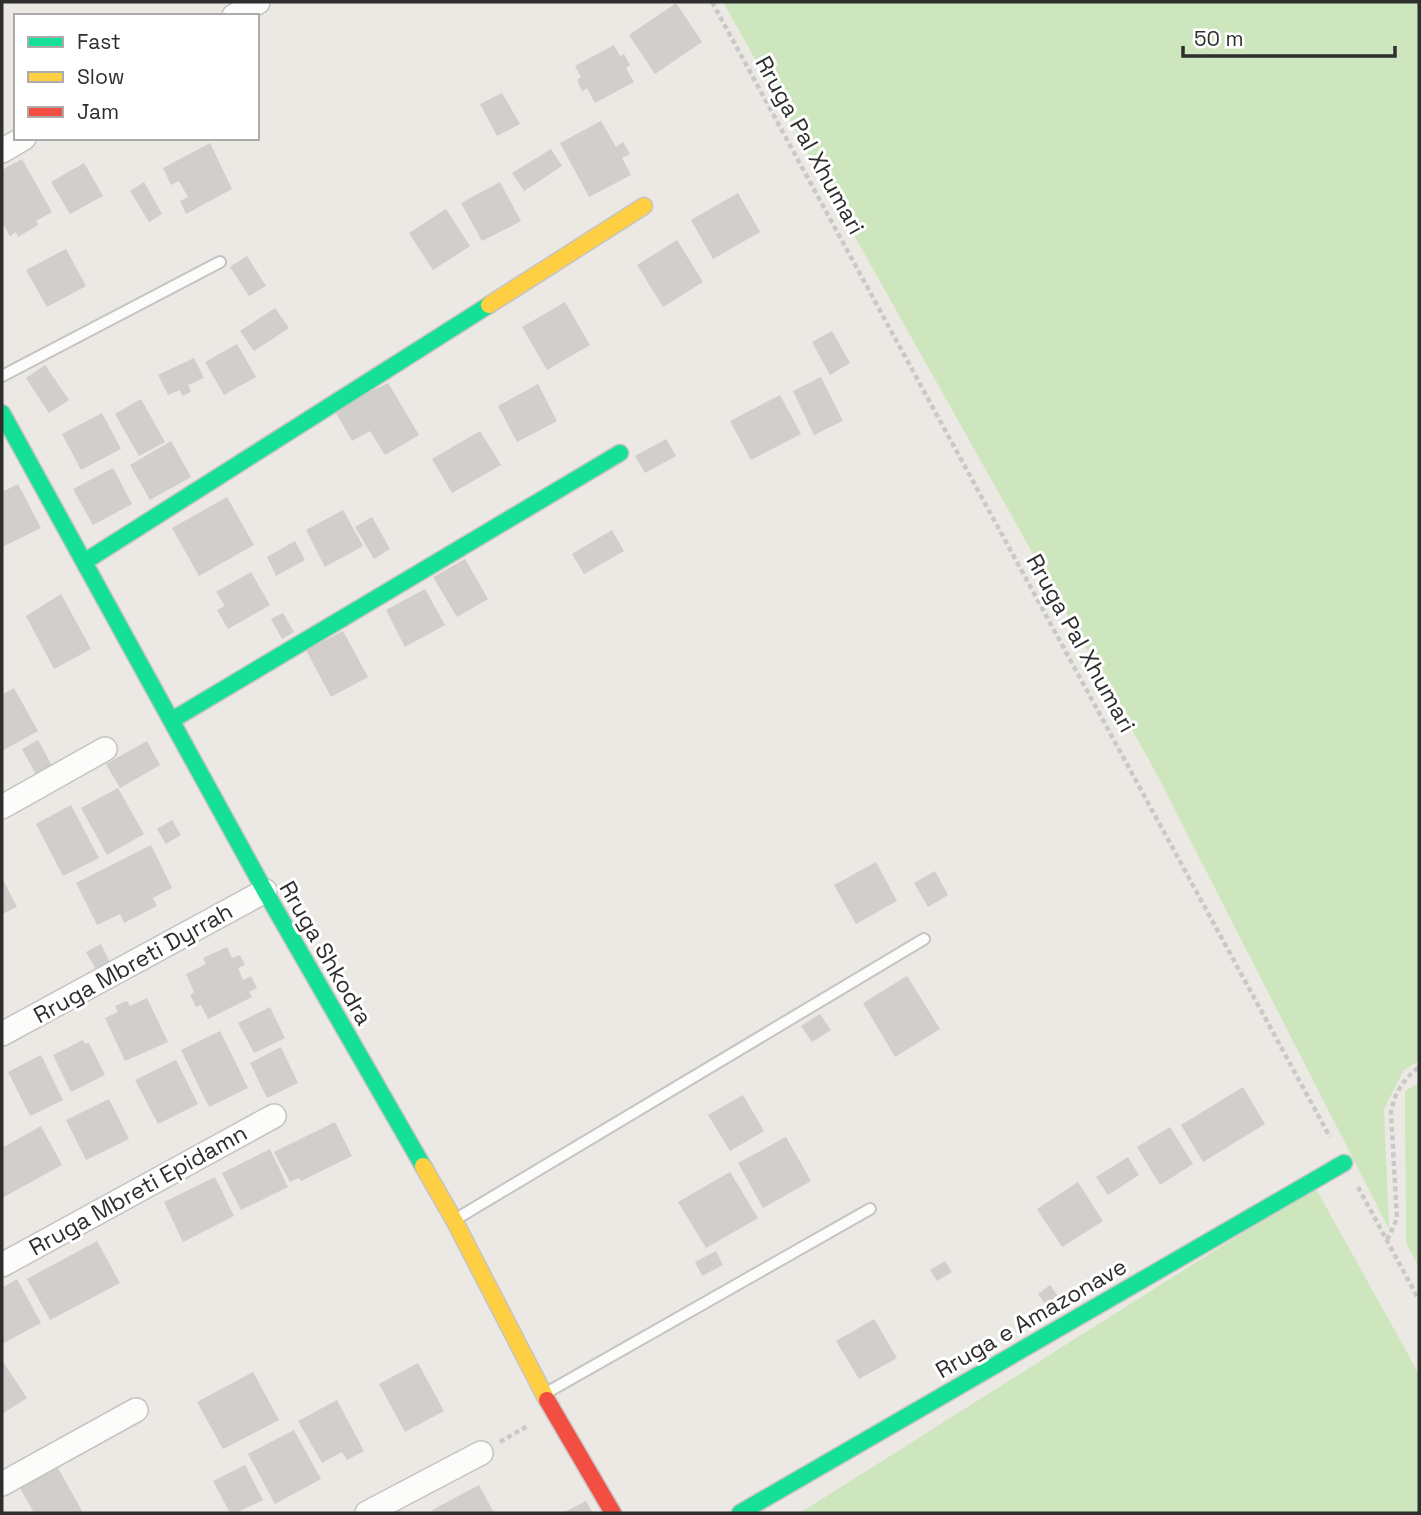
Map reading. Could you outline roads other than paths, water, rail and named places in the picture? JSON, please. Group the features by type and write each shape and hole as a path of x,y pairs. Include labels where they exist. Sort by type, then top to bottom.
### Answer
{"street":[{"path":"237,14 258,2"},
{"path":"2,151 21,140"},
{"path":"84,562 644,206"},
{"name":"Rruga Shkodra","path":"2,413 265,891 453,1220 544,1394 613,1513"},
{"path":"172,720 620,453"},
{"path":"2,807 105,749"},
{"name":"Rruga Mbreti Dyrrah","path":"2,1034 265,891"},
{"name":"Rruga Mbreti Epidamn","path":"2,1265 274,1115"},
{"name":"Rruga e Amazonave","path":"740,1513 1345,1163"},
{"path":"2,1484 136,1410"},
{"path":"367,1513 481,1453"}],"lane":[{"path":"2,376 220,261"},
{"path":"453,1220 924,939"},
{"path":"544,1394 870,1209"}]}
